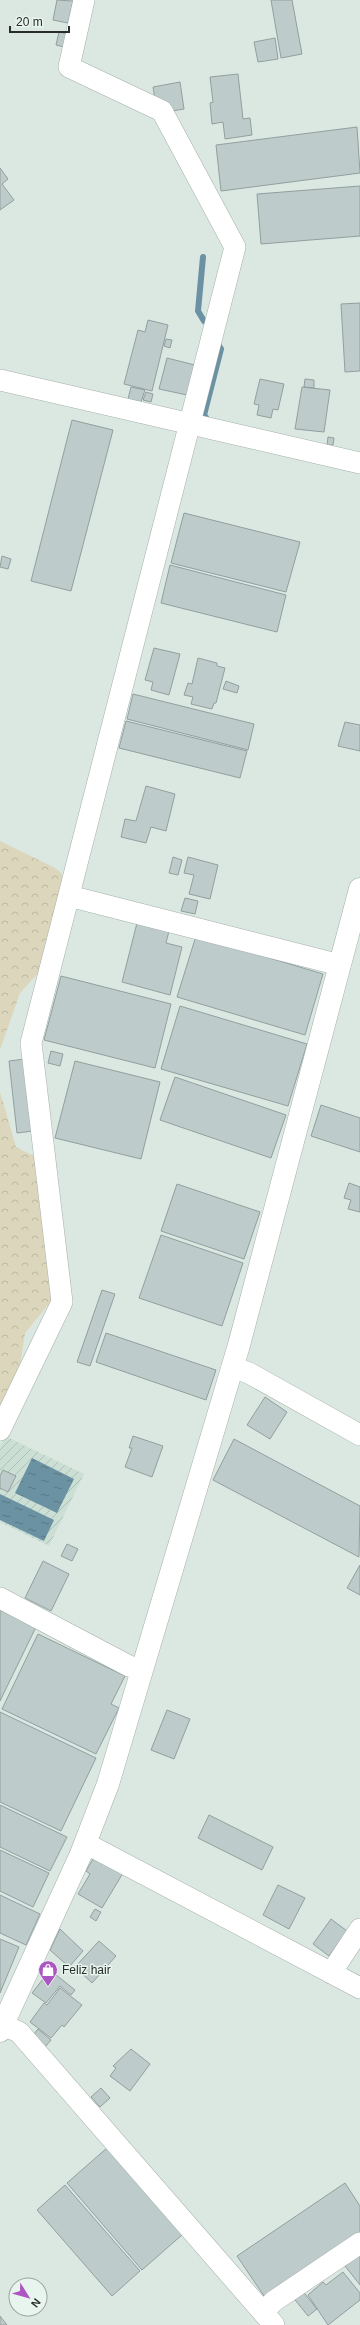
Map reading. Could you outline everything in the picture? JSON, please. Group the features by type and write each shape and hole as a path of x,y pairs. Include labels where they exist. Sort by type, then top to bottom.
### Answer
{"street":[{"path":"0,1430 62,1302 31,1043 235,247 162,111 69,67 84,0"},
{"path":"0,380 360,463"},
{"path":"360,889 232,1368 108,1784 85,1843 2,2028 19,2032 268,2318 274,2301 360,2243"},
{"path":"69,896 340,965"},
{"path":"232,1368 249,1372 360,1435"},
{"path":"0,1598 129,1666 142,1670"},
{"path":"85,1843 360,1988"},
{"path":"331,1973 360,1930"}],"shaded area":[{"path":"5,1436 84,1474 49,1546 0,1522 0,1446"}],"green space":[{"path":"0,841 55,868 61,873 64,880 40,971 20,993 0,1050"},
{"path":"0,1092 16,1147 36,1157 52,1300 25,1333 19,1372 0,1413"}],"water":[{"path":"32,1458 74,1479 57,1513 15,1493"},
{"path":"0,1494 54,1520 44,1541 0,1520"}],"building":[{"path":"57,0 73,1 68,23 53,20"},
{"path":"271,0 292,0 302,54 281,58"},
{"path":"59,32 67,34 64,47 56,45"},
{"path":"275,38 278,59 258,62 254,42"},
{"path":"238,74 243,119 250,118 252,135 225,139 223,122 212,124 210,103 213,102 210,77"},
{"path":"180,82 184,109 172,111 155,99 153,87"},
{"path":"357,127 360,173 221,191 216,145"},
{"path":"0,168 8,179 2,184 14,200 0,210"},
{"path":"360,186 360,236 261,244 257,194"},
{"path":"360,303 360,371 345,372 341,304"},
{"path":"148,320 168,325 152,391 124,384 138,330 145,332"},
{"path":"166,339 172,340 170,348 164,346"},
{"path":"167,358 195,365 187,395 159,389"},
{"path":"260,379 284,384 278,410 273,409 271,418 257,415 259,405 254,404"},
{"path":"305,379 314,380 314,388 304,387"},
{"path":"131,387 145,390 141,402 128,399"},
{"path":"302,387 330,390 324,432 295,429"},
{"path":"146,392 153,394 151,402 143,400"},
{"path":"72,420 113,430 71,591 31,581"},
{"path":"328,437 334,438 333,445 327,445"},
{"path":"184,513 300,542 286,592 171,563"},
{"path":"2,556 11,559 8,569 0,567"},
{"path":"170,565 286,595 277,632 161,603"},
{"path":"154,648 180,654 169,695 151,690 153,682 145,680"},
{"path":"198,658 217,663 217,666 225,668 216,703 214,703 212,709 191,704 193,697 184,695 188,683 192,684"},
{"path":"226,681 239,686 237,693 223,689"},
{"path":"133,694 254,724 248,750 127,719"},
{"path":"126,721 247,751 240,778 119,748"},
{"path":"345,722 360,725 360,751 338,746"},
{"path":"146,786 175,794 166,831 151,827 146,843 121,837 125,819 136,821"},
{"path":"173,857 182,860 178,875 169,873"},
{"path":"188,857 218,865 210,899 189,894 194,875 184,873"},
{"path":"185,898 198,901 195,914 181,911"},
{"path":"137,923 169,931 166,943 182,947 170,995 122,982"},
{"path":"196,936 323,974 305,1035 177,997"},
{"path":"61,976 171,1004 155,1068 44,1040"},
{"path":"180,1006 307,1044 288,1106 161,1069"},
{"path":"51,1051 63,1054 60,1066 48,1063"},
{"path":"25,1059 33,1131 17,1133 9,1061"},
{"path":"75,1061 160,1082 141,1159 55,1138"},
{"path":"175,1077 286,1115 271,1158 160,1120"},
{"path":"321,1105 360,1118 360,1152 311,1136"},
{"path":"349,1183 360,1187 360,1212 348,1209 351,1200 344,1198"},
{"path":"177,1184 260,1212 244,1259 161,1231"},
{"path":"161,1235 243,1263 222,1326 139,1298"},
{"path":"102,1290 115,1294 90,1366 77,1362"},
{"path":"106,1333 216,1370 206,1400 96,1362"},
{"path":"265,1397 287,1412 270,1439 247,1425"},
{"path":"133,1436 163,1446 152,1477 125,1467 132,1448 129,1448"},
{"path":"234,1439 360,1506 359,1557 213,1480"},
{"path":"3,1470 16,1476 8,1492 0,1488 0,1476"},
{"path":"67,1544 78,1549 72,1561 61,1556"},
{"path":"43,1561 69,1574 51,1611 25,1598"},
{"path":"360,1565 360,1595 347,1588"},
{"path":"0,1610 36,1627 0,1701"},
{"path":"38,1634 125,1676 111,1704 119,1708 96,1754 2,1709"},
{"path":"167,1710 190,1719 174,1759 151,1750"},
{"path":"0,1712 96,1758 61,1831 0,1802"},
{"path":"0,1805 67,1837 50,1871 0,1847"},
{"path":"209,1815 273,1847 262,1870 198,1838"},
{"path":"0,1850 49,1873 33,1907 0,1891"},
{"path":"93,1859 123,1873 102,1908 78,1894 90,1874 86,1871"},
{"path":"278,1885 305,1898 289,1929 263,1915"},
{"path":"0,1895 40,1914 26,1945 0,1933"},
{"path":"95,1909 101,1912 96,1921 90,1917"},
{"path":"331,1919 347,1931 329,1956 313,1944"},
{"path":"60,1929 83,1951 69,1967 50,1950"},
{"path":"0,1939 19,1947 0,1993"},
{"path":"99,1941 116,1956 92,1983 75,1967"},
{"path":"50,1970 75,1990 71,1995 60,1986 46,2003 32,1993"},
{"path":"60,1988 82,2005 64,2027 62,2025 51,2038 30,2022 44,2003 47,2005"},
{"path":"38,2029 51,2040 45,2047 34,2034"},
{"path":"131,2049 150,2064 130,2091 110,2076 116,2068 113,2066"},
{"path":"101,2088 110,2098 100,2107 91,2097"},
{"path":"108,2147 183,2234 142,2270 67,2183"},
{"path":"345,2183 360,2206 360,2236 274,2295 264,2296 237,2256"},
{"path":"65,2185 140,2271 112,2296 37,2210"},
{"path":"360,2254 360,2285 345,2266"},
{"path":"343,2272 360,2293 360,2300 328,2325 308,2295 323,2282 326,2285"},
{"path":"301,2289 317,2309 308,2316 292,2296"},
{"path":"0,2316 7,2325 0,2325"}],"waterway":[{"path":"203,257 198,311 204,321"},
{"path":"208,420 204,415 221,349 219,346"}],"place":[{"name":"Feliz hair","path":"48,1987"}]}
